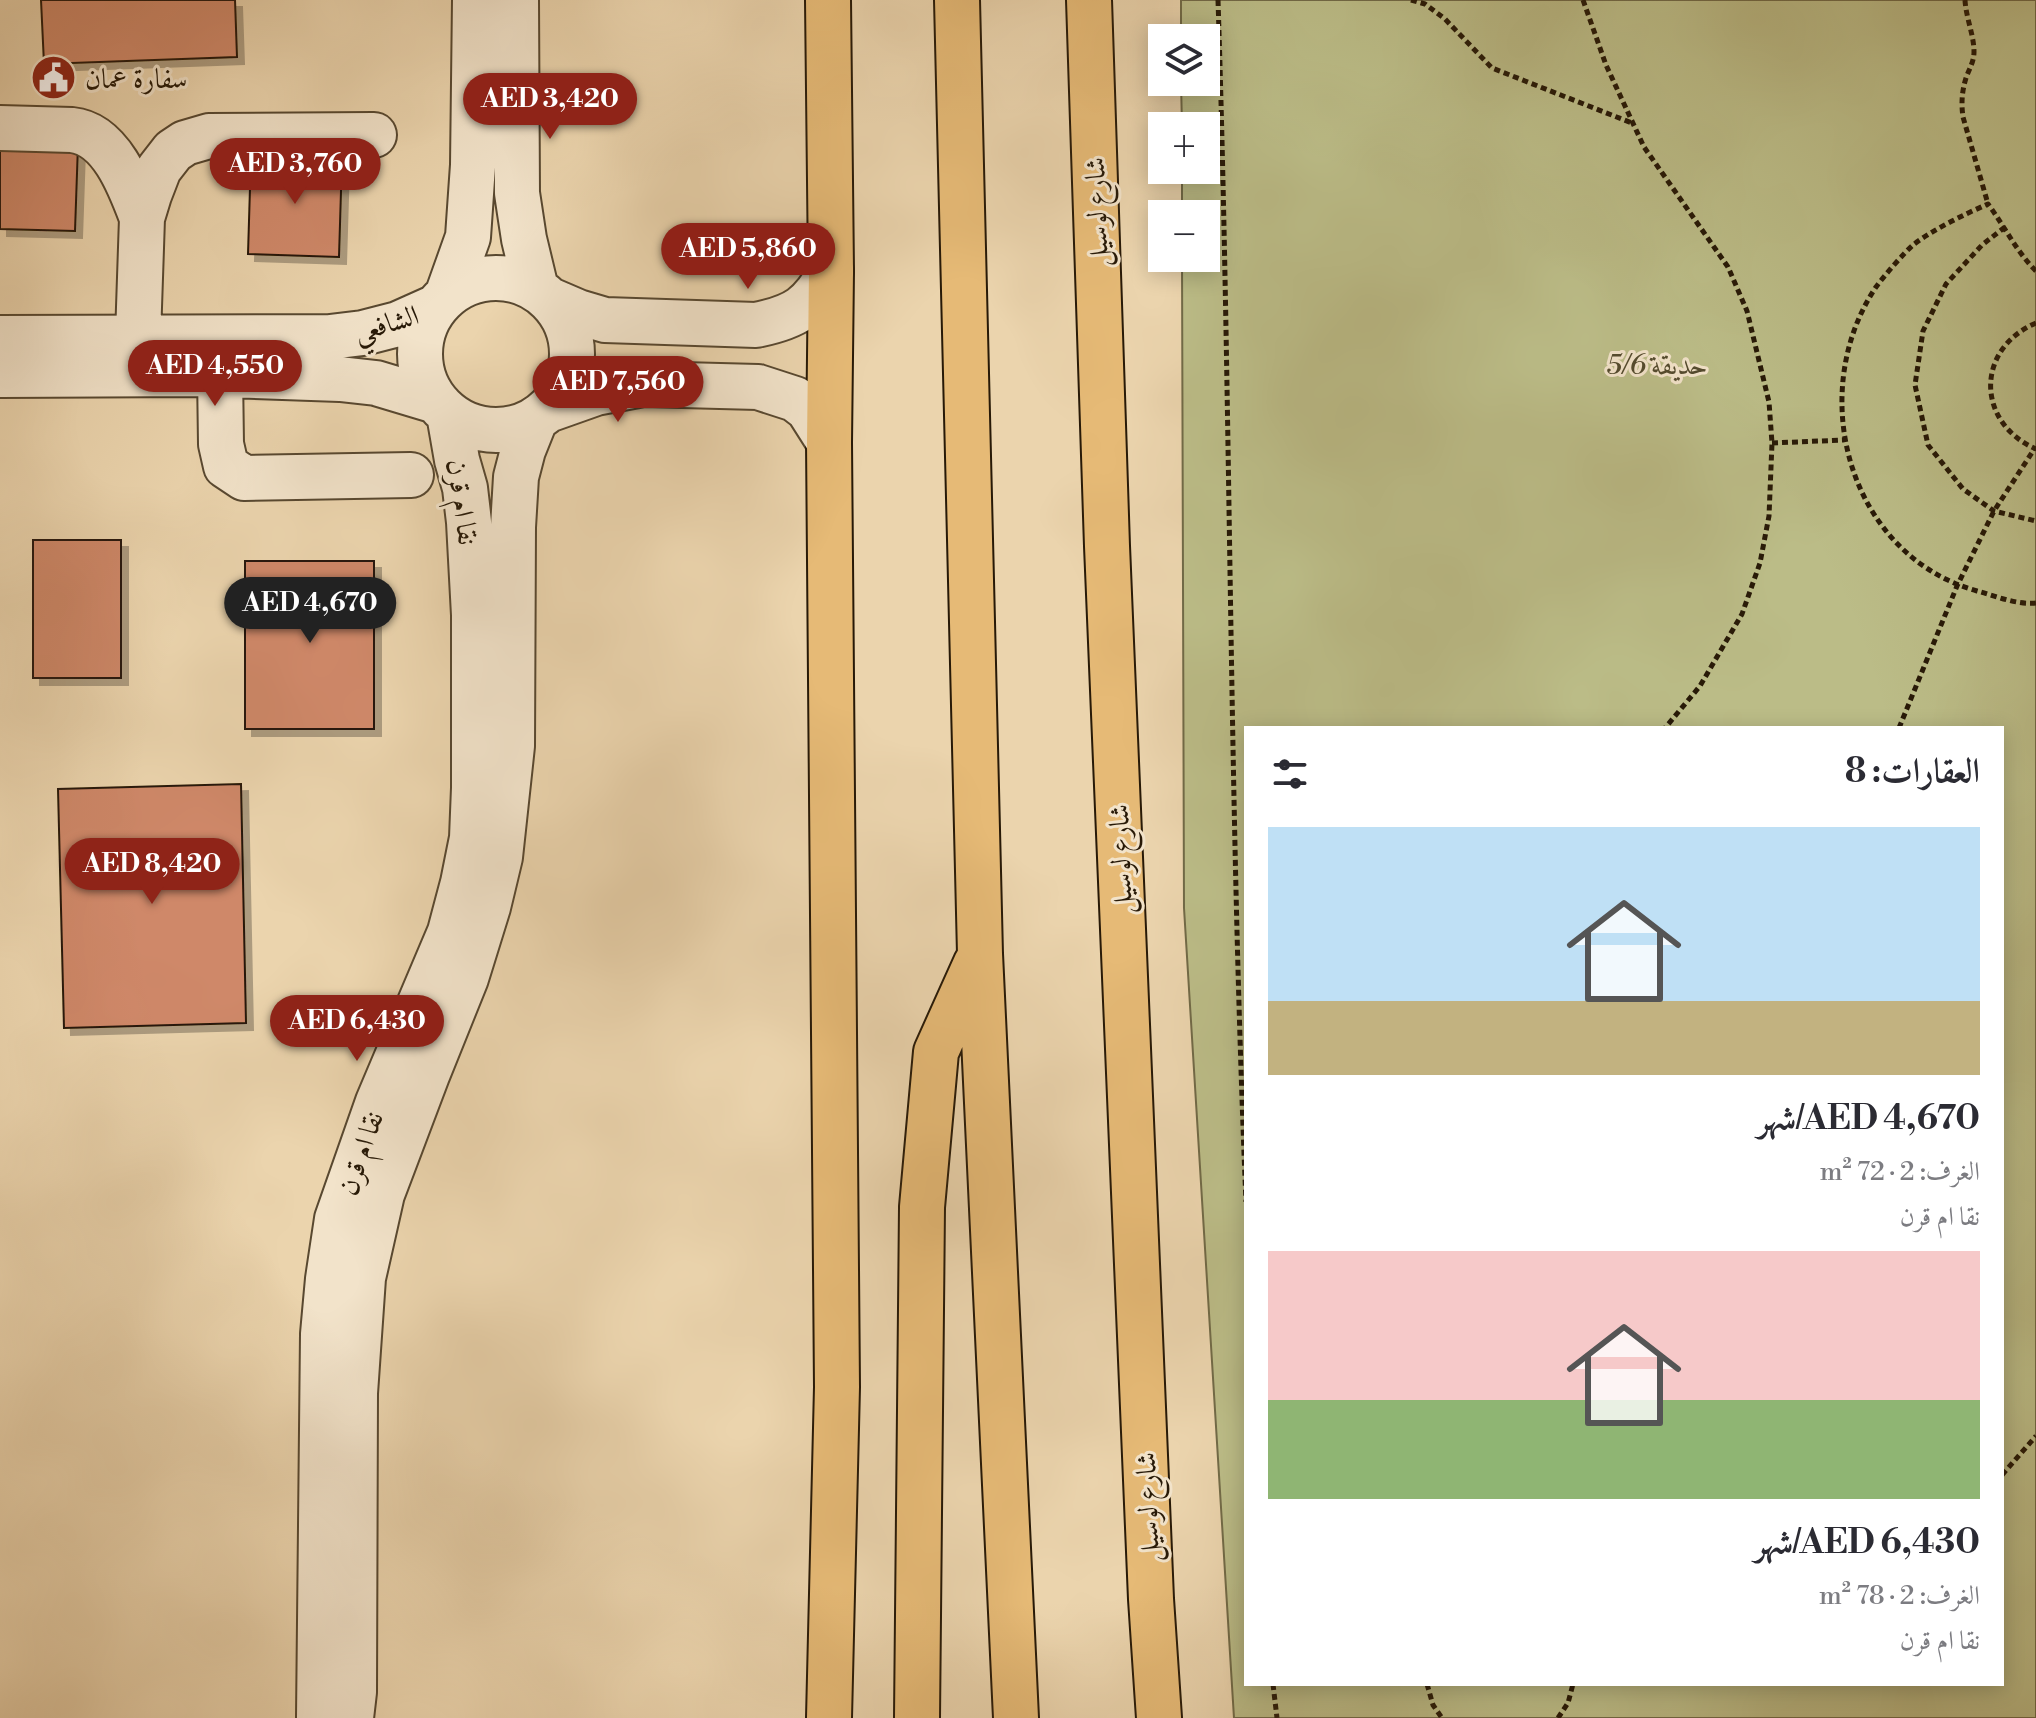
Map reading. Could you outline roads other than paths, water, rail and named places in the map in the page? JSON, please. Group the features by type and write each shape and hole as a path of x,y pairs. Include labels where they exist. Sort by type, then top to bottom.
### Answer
{"highway":[{"path":"828,0 837,1387 829,1718"},
{"path":"957,0 980,954 1016,1718"},
{"name":"شارع لوسيل","path":"1089,0 1108,577 1151,1599 1159,1718"},
{"path":"917,1718 922,1207 936,1052 980,954"}],"street":[{"path":"475,0 473,165 468,237 441,301 426,324 420,344 420,365 426,384 443,408 469,425 491,430 514,428 596,393 644,384 758,387 795,399 808,409 829,442"},
{"path":"516,0 517,193 524,239 543,294 563,316 571,335 573,356 570,376 561,395 542,415"},
{"path":"0,128 72,130 94,136 126,178 142,218"},
{"path":"138,337 142,218 159,169 173,151 185,143 209,136 374,135"},
{"path":"441,301 467,284 490,278 514,280 578,312 605,320 756,325 778,321 798,312 823,286 831,271"},
{"name":"الشافعي","path":"0,338 330,337 398,324 441,301"},
{"path":"220,374 221,444 226,466 244,478 411,475"},
{"name":"الشافعي","path":"0,375 220,374 340,379 376,383 443,408"},
{"name":"نقا ام قرن","path":"319,1718 323,1334 337,1219 378,1102 450,932 472,838 474,600 469,522 465,488 443,408"},
{"name":"نقا ام قرن","path":"351,1718 354,1692 355,1393 363,1278 382,1194 466,978 500,857 512,746 516,477 523,450 542,415"}],"place":[{"name":"سفارة عمان","path":"54,78"}],"park label":[{"name":"حديقة 5/6","path":"1657,364"}]}
